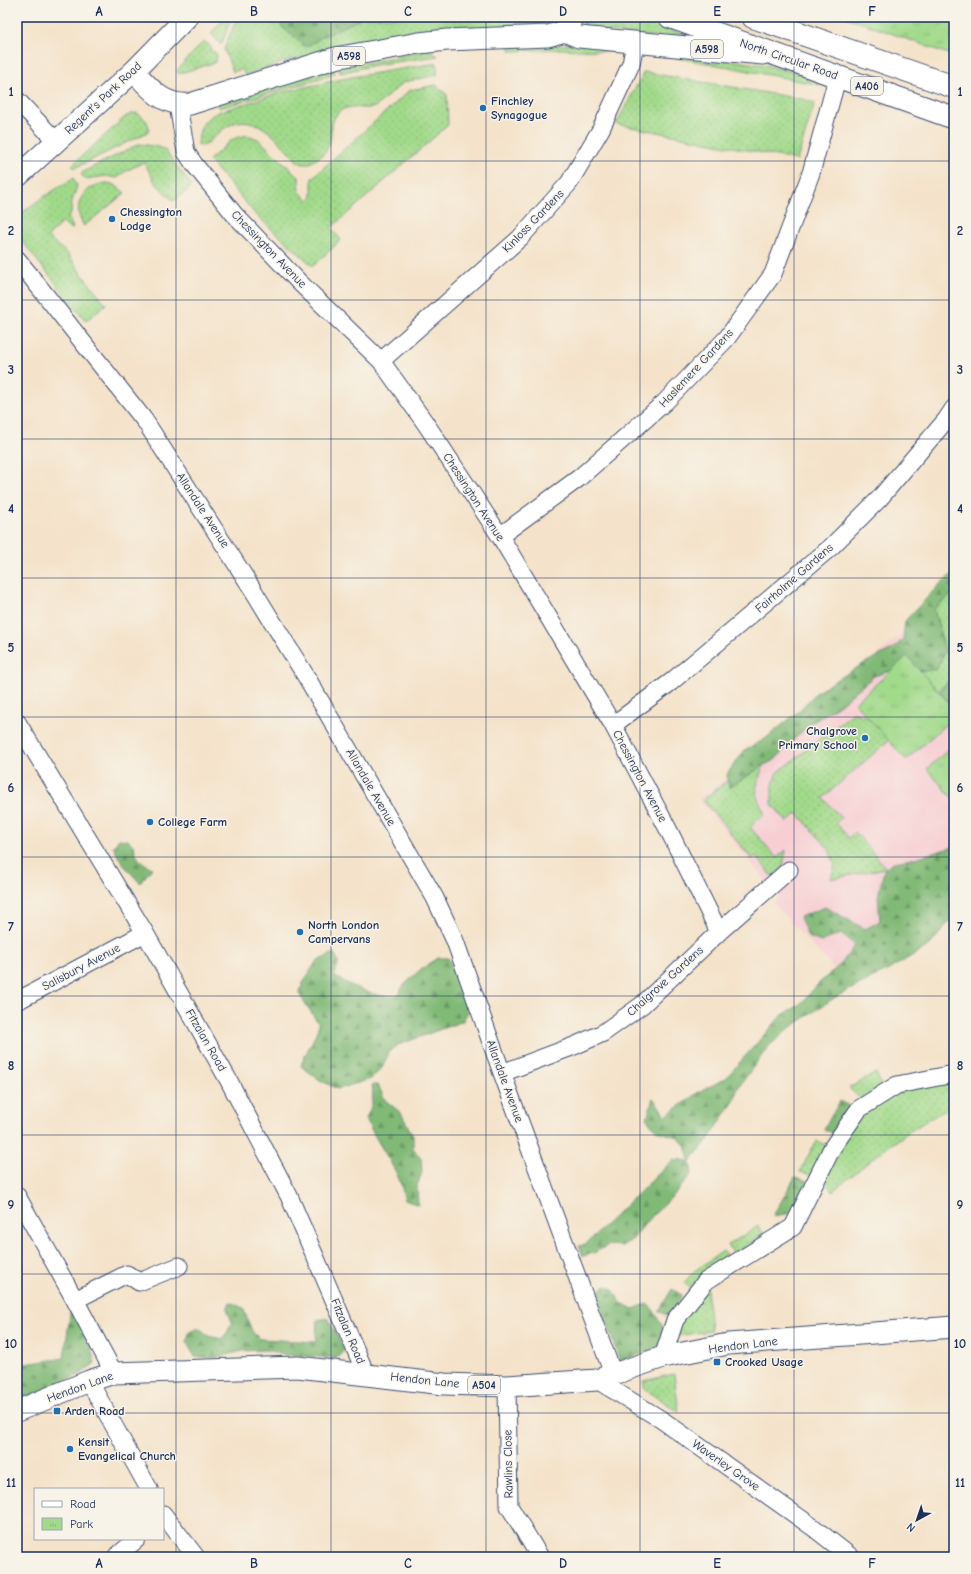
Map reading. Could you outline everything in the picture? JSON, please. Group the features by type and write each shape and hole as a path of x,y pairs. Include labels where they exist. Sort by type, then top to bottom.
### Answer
{"highway":[{"name":"North Circular Road","path":"670,17 954,118"},
{"name":"A406","path":"753,17 954,87"}],"main road":[{"name":"Regent's Park Road","path":"17,177 134,71 188,17"},
{"name":"A598","path":"178,105 190,104 335,58 419,43 447,40 548,36 568,24 579,37 780,56"},
{"path":"134,71 152,92 169,102 178,105"},
{"name":"Hendon Lane","path":"17,1411 89,1381 114,1373 298,1367 444,1384 507,1386 605,1377 663,1357 728,1344 954,1327"}],"street":[{"name":"Kinloss Gardens","path":"381,361 520,238 569,183 601,128 631,64 635,43"},
{"name":"Haslemere Gardens","path":"500,536 579,478 665,402 727,338 773,274 811,173 838,76"},
{"path":"17,100 56,141"},
{"name":"Chessington Avenue","path":"178,105 186,152 208,183 234,214 381,361 426,424 500,536 613,725 669,831 719,932"},
{"name":"Allandale Avenue","path":"17,259 145,421 253,590 307,678 434,898 455,941 502,1073 605,1377"},
{"name":"Fairholme Gardens","path":"613,725 672,682 831,547 879,499 946,420 954,408"},
{"name":"Fitzalan Road","path":"17,722 145,933 229,1081 289,1196 366,1374"},
{"name":"Chalgrove Gardens","path":"502,1073 574,1046 603,1033 642,1005 719,932 789,870"},
{"name":"Salisbury Avenue","path":"17,1000 145,933"},
{"path":"663,1357 675,1320 706,1281 793,1226 832,1148 859,1109 897,1085 954,1074"},
{"path":"17,1196 114,1373"},
{"path":"75,1300 127,1274 139,1282 178,1266"},
{"name":"Waverley Grove","path":"605,1377 662,1420 814,1528 851,1557"},
{"path":"89,1381 148,1488"},
{"name":"Rawlins Close","path":"507,1386 509,1506 540,1557"},
{"path":"164,1516 196,1557"},
{"path":"116,1557 136,1540"}],"shaded area":[{"name":"Chalgrove Primary School","path":"954,587 954,904 850,986 773,903 779,897 699,799 853,677"}],"green space":[{"path":"226,17 232,17 221,45 211,33"},
{"path":"237,17 557,17 544,25 515,25 440,32 355,46 283,62 245,76 242,69 233,72 224,49"},
{"path":"277,17 360,17 358,20 324,36 306,47 283,28"},
{"path":"585,17 634,17 714,45 590,29 583,25"},
{"path":"846,17 954,17 954,56"},
{"path":"203,42 208,44 212,48 210,50 211,52 214,51 217,55 216,62 178,74 177,70"},
{"path":"583,44 612,46 621,52 563,49 511,51 509,46"},
{"path":"430,50 438,56 374,65 340,73 338,68"},
{"path":"653,50 765,65 809,76 820,85 648,53"},
{"path":"437,63 437,75 404,82 375,107 345,108 341,110 333,120 331,138 327,150 309,163 303,164 297,161 267,130 249,122 239,122 228,126 204,146 198,145 202,125 208,118 218,112 282,92 352,77"},
{"path":"334,69 335,74 219,108 217,104"},
{"path":"644,72 802,99 815,103 797,160 616,124"},
{"path":"436,85 447,95 448,125 331,228 341,240 313,266 257,216 209,160 233,139 247,135 258,139 299,177 299,191 308,200 312,197 312,178 410,90"},
{"path":"137,113 144,118 148,124 149,130 146,133 75,168 72,165 125,117"},
{"path":"139,144 159,147 165,150 192,186 174,201 156,184 144,162 126,171 117,178 106,176 85,179 83,177 81,173"},
{"path":"73,178 77,186 72,201 71,214 68,216 73,228 72,229 62,222 48,237 68,254 106,304 86,321 17,235 17,217 39,200"},
{"path":"108,183 115,185 125,193 84,226 78,211 79,203 82,197 92,187"},
{"path":"954,573 954,592 934,609 945,651 937,669 924,671 905,666 874,676 839,705 810,724 775,760 764,765 729,788 727,774 745,750 765,739 798,712 817,692 863,664 892,649 903,640 905,621 942,582"},
{"path":"954,592 954,680 951,679 938,691 919,670 924,671 938,624 933,609"},
{"path":"907,656 954,709 954,717 906,760 855,703"},
{"path":"951,679 954,680 954,725 940,691"},
{"path":"853,713 867,716 889,740 823,798 841,818 836,823 849,838 855,832 886,868 831,879 835,865 829,849 797,813 787,822 772,804 772,789 776,774"},
{"path":"954,744 954,800 927,769"},
{"path":"764,765 757,785 757,795 765,814 750,827 777,858 786,850 783,868 772,876 756,856 752,859 703,800 728,780 729,788"},
{"path":"119,839 128,840 134,846 137,857 152,868 140,883 123,864 113,847"},
{"path":"954,847 954,906 951,906 952,918 930,945 890,969 834,998 791,1027 768,1047 737,1089 734,1101 708,1140 690,1161 685,1146 678,1137 657,1131 647,1119 653,1098 666,1116 697,1093 725,1079 781,1016 801,1004 818,984 840,965 855,945 841,934 821,942 808,937 800,917 825,907 865,929 880,921 878,896 884,870 894,862 912,859"},
{"path":"334,953 339,962 334,976 364,991 381,996 397,996 404,985 420,970 438,958 448,958 468,1012 463,1021 398,1045 389,1052 382,1068 371,1079 338,1089 320,1080 301,1066 319,1024 299,994 303,983 316,962"},
{"path":"876,1073 882,1087 862,1100 849,1088"},
{"path":"941,1082 954,1085 954,1106 937,1114 906,1134 833,1191 825,1183 839,1148 851,1127 867,1109 877,1102 891,1096"},
{"path":"372,1085 378,1085 385,1100 401,1113 413,1136 413,1148 421,1159 422,1172 417,1186 418,1205 405,1200 395,1171 366,1118 372,1102"},
{"path":"840,1101 851,1107 835,1135 824,1129"},
{"path":"816,1141 826,1145 811,1175 800,1172"},
{"path":"674,1159 690,1161 692,1173 676,1193 647,1221 633,1239 622,1246 608,1245 594,1253 583,1256 579,1246 586,1244"},
{"path":"795,1177 808,1181 792,1213 773,1216"},
{"path":"758,1226 764,1234 734,1254 728,1245"},
{"path":"723,1251 727,1257 705,1271 690,1288 684,1283 693,1272"},
{"path":"605,1286 612,1288 620,1302 633,1309 647,1304 650,1306 655,1312 660,1323 666,1329 661,1347 620,1361 596,1293"},
{"path":"707,1288 711,1331 674,1336 678,1324"},
{"path":"672,1289 682,1295 670,1317 659,1311"},
{"path":"230,1302 243,1308 252,1331 260,1339 316,1342 317,1320 328,1318 344,1350 337,1358 287,1355 265,1350 242,1351 214,1358 195,1357 187,1343 189,1332 199,1328 209,1336 221,1339 227,1333 232,1322 227,1309"},
{"path":"71,1307 88,1336 95,1363 81,1374 17,1402 17,1368 19,1365 64,1358"},
{"path":"674,1374 679,1412 645,1389 643,1381"}],"place":[{"name":"Finchley Synagogue","path":"483,108"},
{"name":"Chessington Lodge","path":"112,219"},
{"name":"Chalgrove Primary School","path":"865,738"},
{"name":"College Farm","path":"150,822"},
{"name":"North London Campervans","path":"300,932"},
{"name":"Crooked Usage","path":"717,1362"},
{"name":"Arden Road","path":"57,1411"},
{"name":"Kensit Evangelical Church","path":"70,1449"}]}
